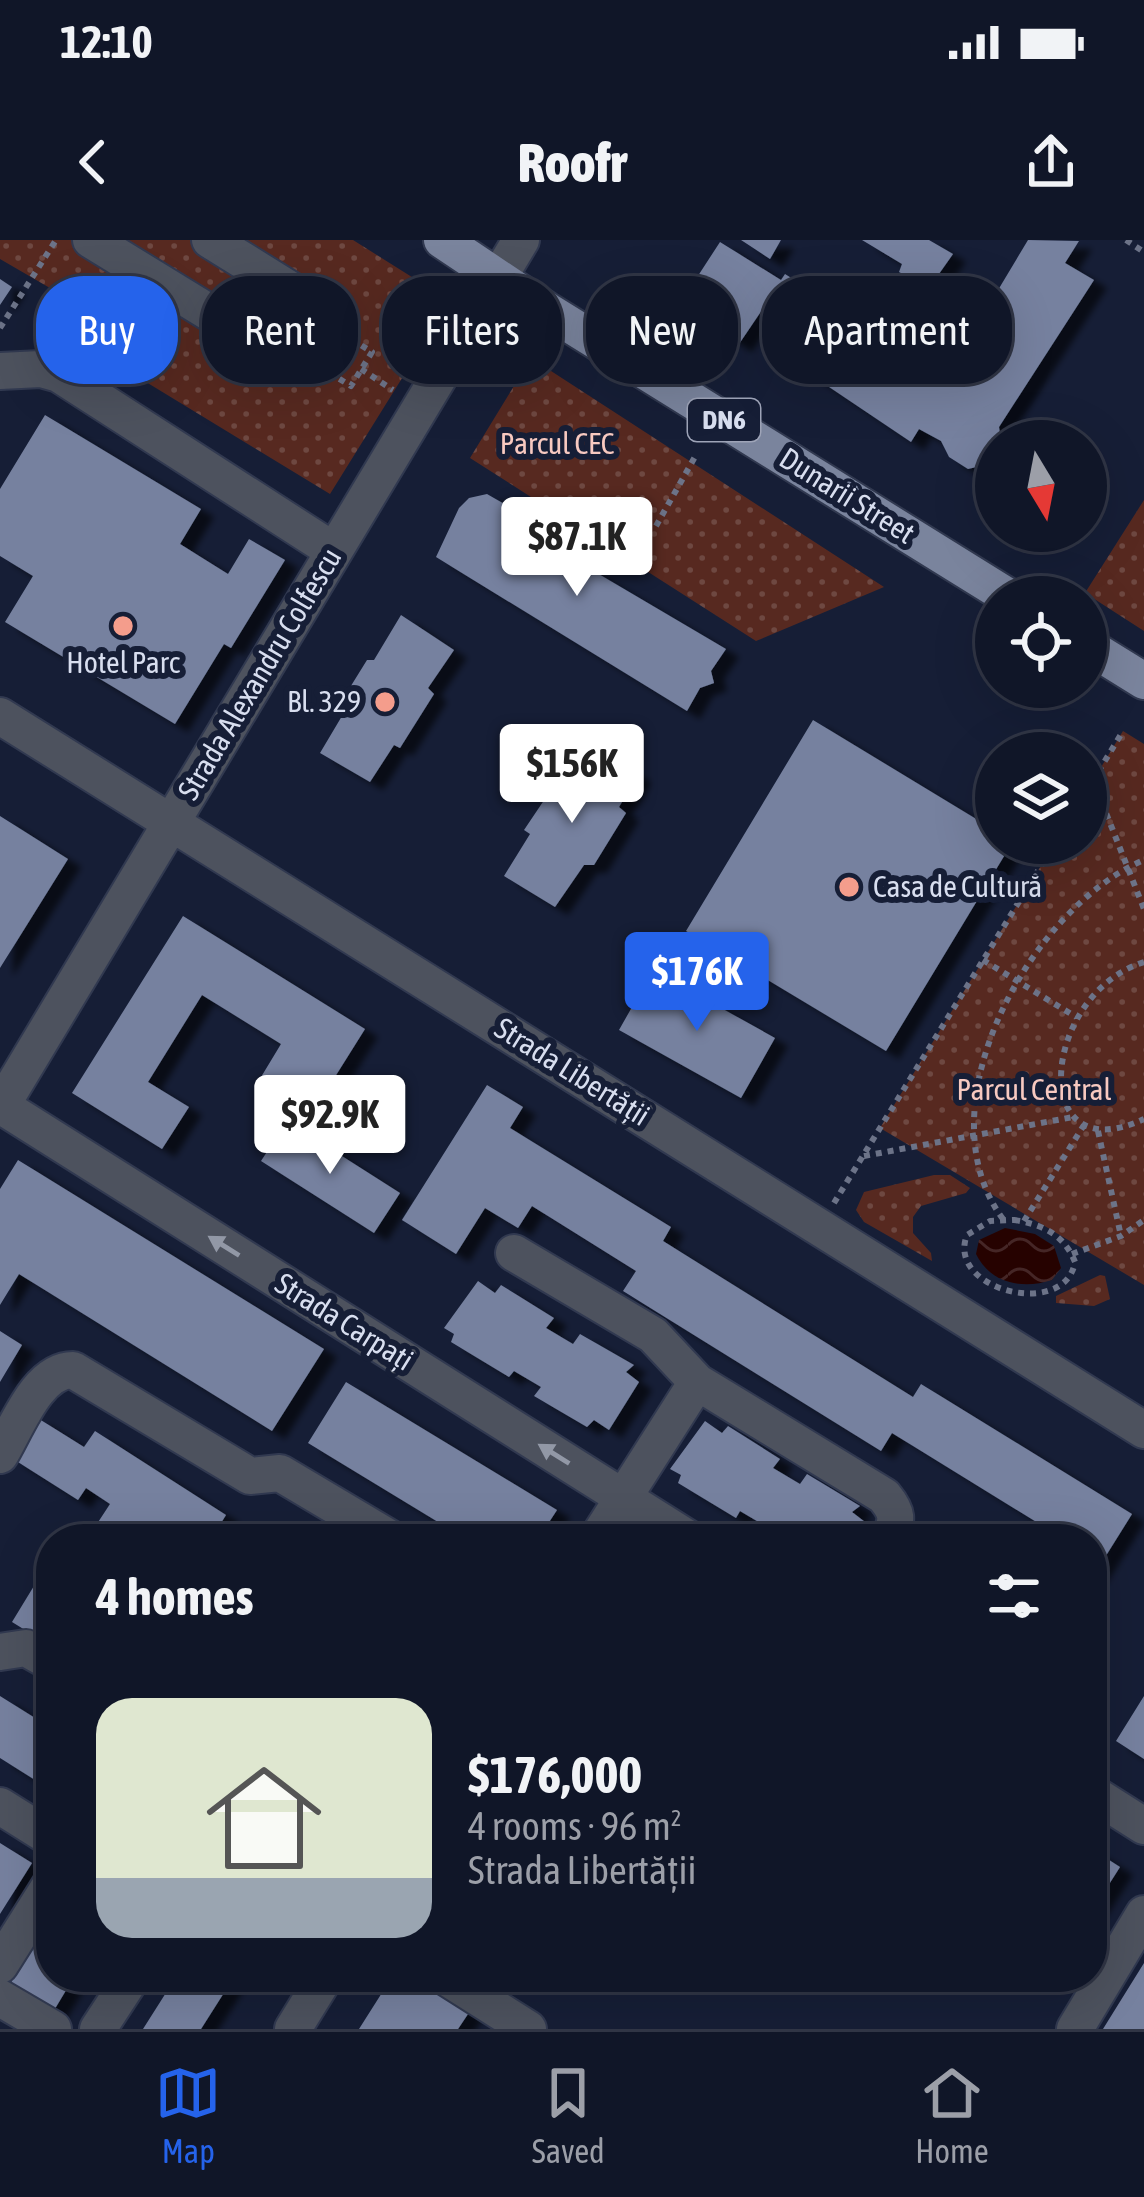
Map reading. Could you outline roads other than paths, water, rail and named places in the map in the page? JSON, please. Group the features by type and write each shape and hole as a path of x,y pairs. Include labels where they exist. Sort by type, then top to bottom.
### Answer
{"main road":[{"name":"Dunarii Street","path":"442,240 496,276"},
{"name":"Dunarii Street","path":"562,317 975,576"},
{"path":"1107,658 1144,681"}],"street":[{"path":"91,240 285,359 318,307 210,240"},
{"name":"Strada Alexandru Colfescu","path":"499,276 521,240"},
{"path":"0,371 41,368 84,391 334,551"},
{"name":"Strada Alexandru Colfescu","path":"0,1106 434,384"},
{"name":"Strada Libertății","path":"0,716 1144,1430"},
{"name":"Strada Carpați","path":"0,1106 664,1524"},
{"path":"514,1253 653,1335 698,1382 884,1496 896,1510 896,1524"},
{"path":"0,1455 46,1379 59,1370 74,1370 250,1476 280,1473 366,1524"},
{"path":"607,1524 698,1382"},
{"path":"0,1652 26,1648 36,1654"},
{"path":"1107,1803 1144,1826"},
{"path":"0,1806 36,1829"},
{"path":"0,1965 36,1908"},
{"path":"1107,1976 1144,1914"},
{"path":"98,2029 122,1992"},
{"path":"293,2029 316,1992"},
{"path":"470,1992 528,2029"},
{"path":"1075,2029 1097,1992"},
{"path":"0,1998 53,2029"}],"water":[{"path":"1005,1228 1035,1234 1054,1246 1061,1268 1052,1280 1008,1282 982,1264 976,1254 979,1240"}],"place":[{"name":"Hotel Parc","path":"123,626"},
{"name":"Bl. 329","path":"385,702"},
{"name":"Casa de Cultură","path":"849,887"}],"park label":[{"name":"Parcul CEC","path":"557,444"},
{"name":"Parcul Central","path":"1034,1090"}]}
